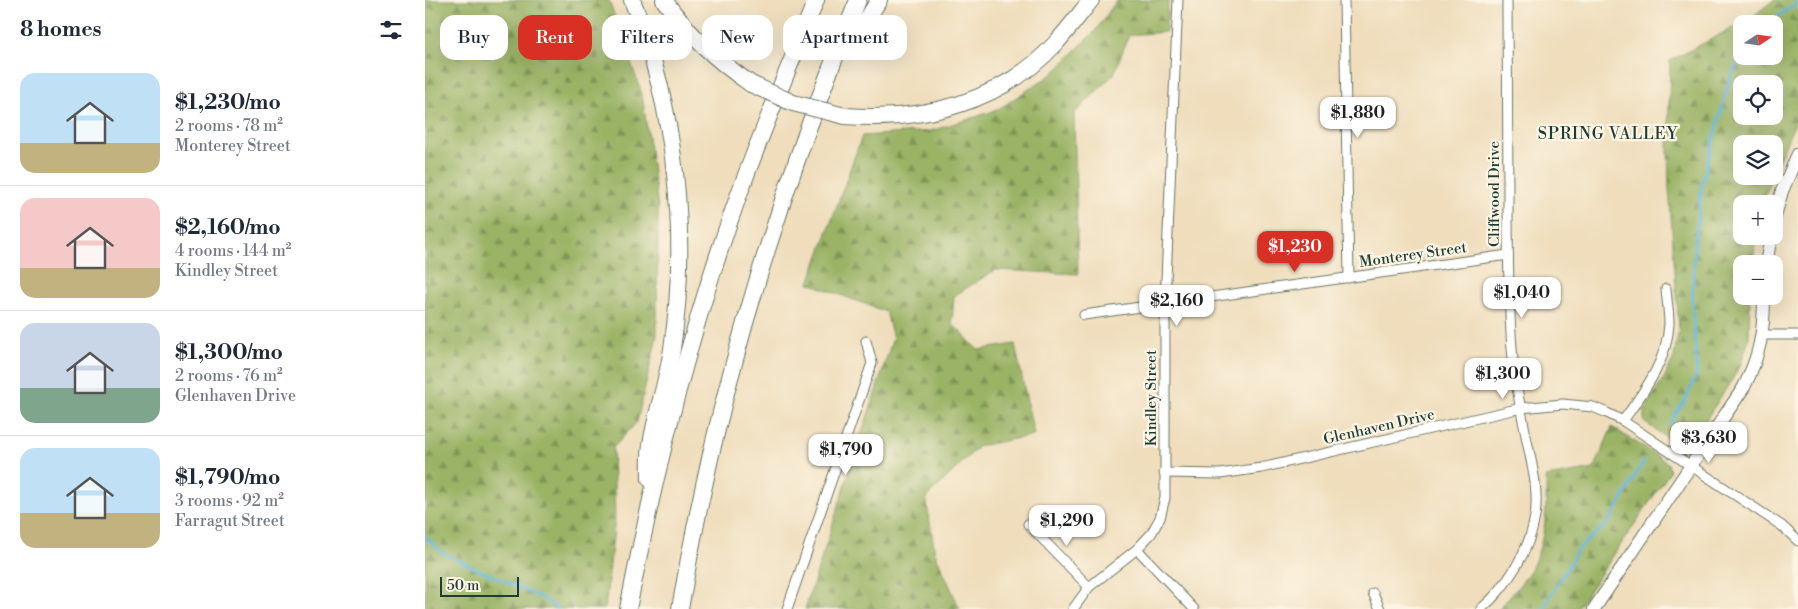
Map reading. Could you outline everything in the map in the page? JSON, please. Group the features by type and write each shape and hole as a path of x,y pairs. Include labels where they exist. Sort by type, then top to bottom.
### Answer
{"highway":[{"path":"632,0 656,75 670,141 676,195 679,250 677,303 671,350 651,447 648,517"},
{"path":"664,0 673,13 707,50 751,84 793,103 845,116 870,118 920,115 940,110 989,92 1031,65 1054,46 1091,0"},
{"path":"628,609 648,517 693,337 718,256 771,109 816,0"},
{"path":"852,15 858,0"},
{"path":"869,15 879,0"},
{"path":"680,609 703,490 740,337 777,214 833,60"}],"street":[{"name":"Kindley Street","path":"1073,609 1089,587 1137,549 1151,534 1160,518 1165,498 1165,304 1178,0"},
{"path":"1344,0 1349,278"},
{"name":"Cliffwood Drive","path":"1481,609 1506,581 1515,567 1530,535 1535,515 1536,491 1533,469 1511,341 1507,0"},
{"path":"1781,195 1798,154"},
{"name":"Monterey Street","path":"1084,315 1509,255"},
{"path":"1623,421 1652,379 1661,360 1669,323 1666,290"},
{"path":"1595,609 1744,387 1753,370 1763,335 1764,305"},
{"path":"1763,335 1798,335"},
{"path":"787,609 873,363 867,341"},
{"name":"Glenhaven Drive","path":"1164,473 1219,474 1261,468 1521,408 1547,404 1574,404 1593,407 1623,421 1782,526 1798,542"},
{"path":"1028,524 1089,587"},
{"path":"1137,549 1193,609"},
{"path":"1373,593 1380,609"}],"green space":[{"path":"425,0 609,0 614,15 602,15 602,60 630,60 642,94 658,208 657,336 637,422 613,448 615,519 605,609 425,609"},
{"path":"1117,0 1168,0 1166,32 1129,35 1114,74 1074,114 1078,274 995,270 954,296 952,323 978,350 1015,344 1034,435 979,446 926,498 935,553 960,609 805,609 893,338 886,312 809,283 862,136 931,131 997,110 1052,74 1096,30"},
{"path":"1774,0 1798,0 1798,116 1783,150 1783,135 1733,135 1733,185 1769,185 1766,195 1733,195 1733,245 1755,245 1754,255 1733,255 1733,305 1750,305 1749,338 1740,367 1691,443 1680,447 1644,422 1644,410 1663,380 1674,357 1679,329 1669,188 1670,61 1733,28 1733,65 1783,65 1783,15 1754,15"},
{"path":"1612,427 1668,463 1670,472 1577,609 1499,609 1531,569 1540,547 1545,524 1546,477 1594,469"}],"waterway":[{"path":"1780,15 1798,2"},
{"path":"1670,423 1687,397 1697,373 1692,302 1695,239 1702,184 1729,81 1736,65"},
{"path":"1543,609 1579,548 1609,522 1644,461"},
{"path":"425,536 444,554 542,598 558,609"}],"district":[{"name":"SPRING VALLEY","path":"1608,134"}]}
